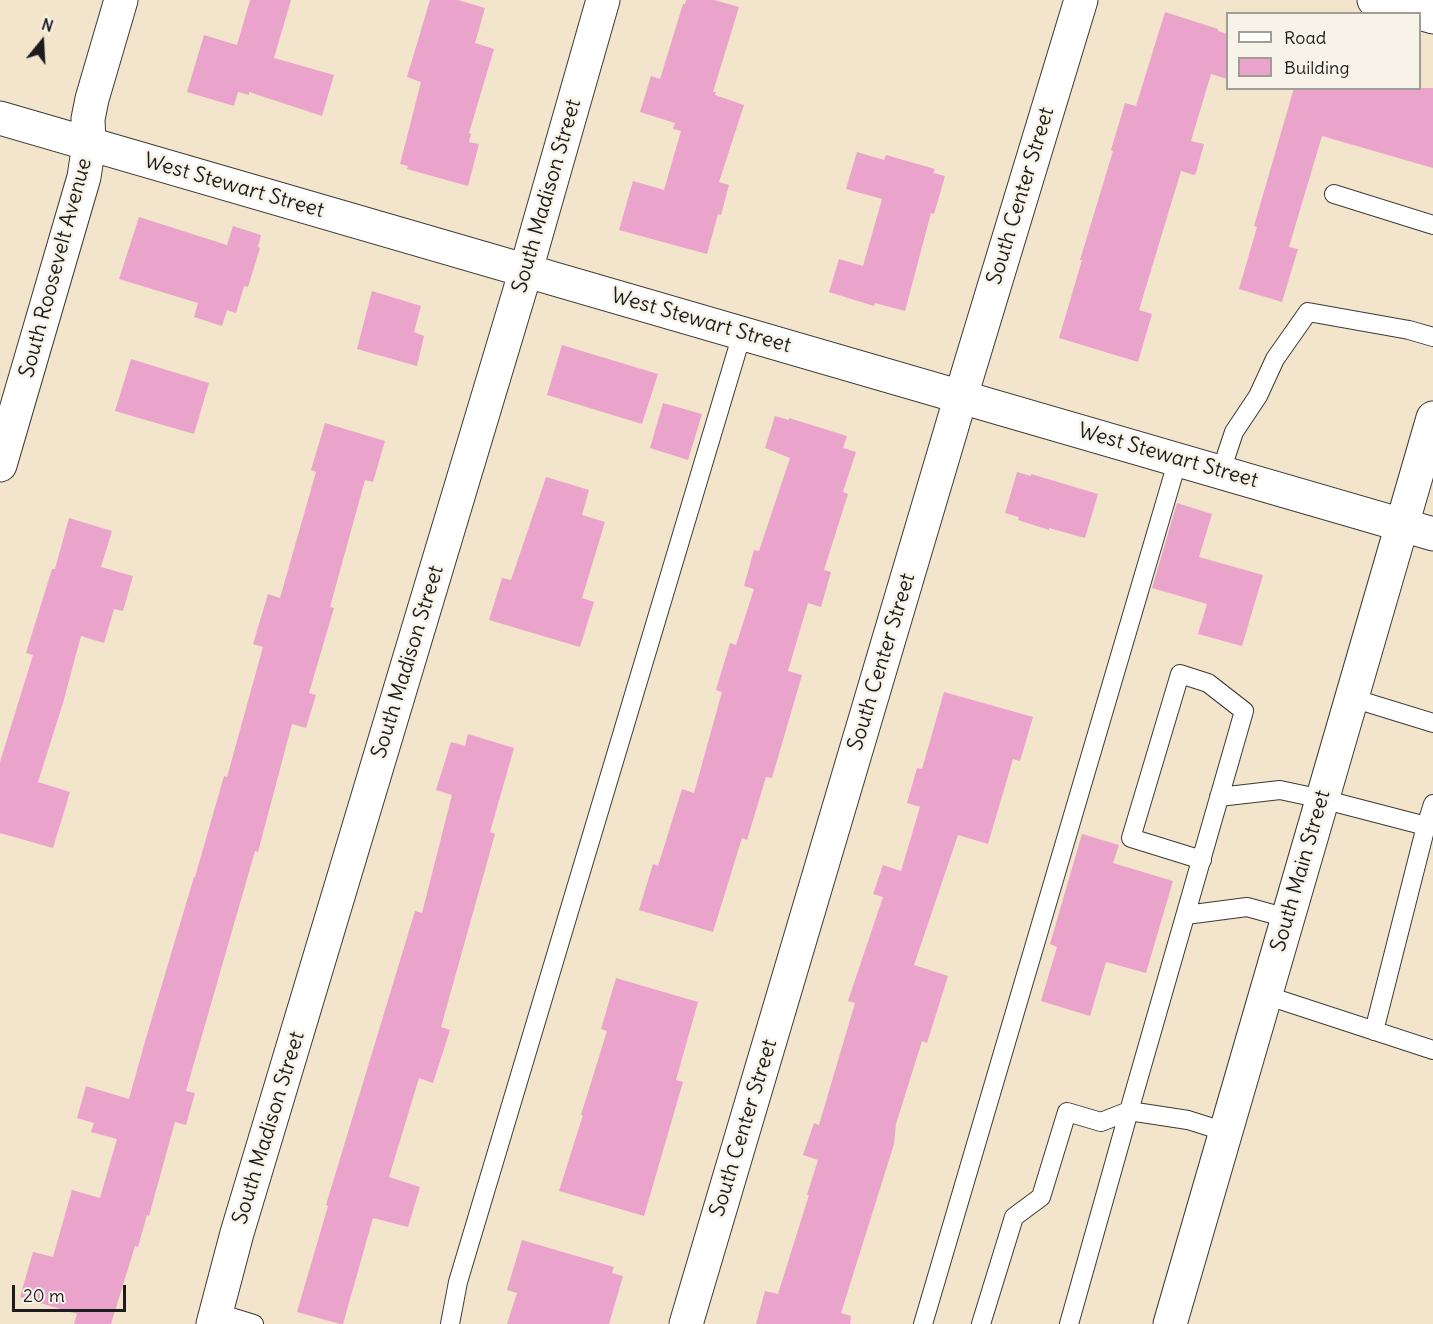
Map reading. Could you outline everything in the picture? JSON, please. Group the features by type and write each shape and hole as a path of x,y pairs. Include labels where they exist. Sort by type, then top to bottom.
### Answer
{"street":[{"name":"South Roosevelt Avenue","path":"0,465 84,177 89,144 88,119 92,99 121,0"},
{"name":"South Madison Street","path":"214,1318 526,270 603,0"},
{"name":"South Center Street","path":"686,1324 1081,0"},
{"path":"1374,0 1416,12"},
{"name":"West Stewart Street","path":"0,118 1433,534"},
{"name":"South Main Street","path":"1170,1324 1433,418"}],"lane":[{"path":"1334,194 1433,225"},
{"path":"1221,471 1234,432 1258,396 1275,359 1308,312 1409,330 1433,337"},
{"path":"450,1324 458,1281 742,334"},
{"path":"923,1324 1178,459"},
{"path":"1070,1324 1129,1111 1202,860 1244,711 1208,683 1180,674 1131,838 1202,860"},
{"path":"1352,698 1433,723"},
{"path":"1219,797 1280,790 1426,826"},
{"path":"1374,1031 1433,804"},
{"path":"1186,915 1247,907 1287,918"},
{"path":"1265,995 1433,1050"},
{"path":"981,1324 1014,1216 1041,1197 1067,1112 1101,1122 1129,1111 1188,1120 1226,1132"},
{"path":"214,1318 254,1324"}],"building":[{"path":"250,0 291,0 274,58 334,75 322,116 249,92 249,95 238,92 234,106 187,92 204,35 237,45"},
{"path":"430,0 458,0 485,8 475,43 494,49 469,133 471,134 469,142 479,144 468,186 407,169 408,166 400,164 421,82 407,77"},
{"path":"686,0 714,0 739,7 713,92 716,92 715,95 744,105 719,182 729,185 707,254 619,230 633,181 664,190 681,131 673,129 675,123 640,112 651,76 660,79"},
{"path":"1165,12 1226,34 1226,79 1211,74 1191,141 1204,144 1196,173 1194,175 1181,171 1139,310 1152,314 1138,362 1059,338 1125,103 1136,106"},
{"path":"1421,88 1433,88 1433,168 1322,136 1289,247 1298,249 1282,302 1239,289 1257,227 1254,226 1293,90 1421,90"},
{"path":"857,152 884,160 886,155 935,169 933,173 945,176 934,214 931,213 905,311 875,303 874,306 829,292 839,259 863,266 882,199 846,189"},
{"path":"139,217 227,245 233,226 261,235 258,247 260,248 248,287 244,286 236,313 227,310 222,326 194,317 198,303 119,279"},
{"path":"372,291 421,306 414,332 424,336 417,366 357,349"},
{"path":"562,345 658,374 642,424 547,395"},
{"path":"131,359 209,383 194,434 115,411"},
{"path":"663,403 702,414 688,460 650,448"},
{"path":"775,416 789,420 789,418 847,436 843,448 856,452 843,492 848,494 824,570 831,572 821,607 808,603 788,671 802,675 772,778 766,777 747,840 742,838 713,932 639,910 653,864 658,866 682,789 694,793 722,692 716,690 730,643 736,645 754,589 744,586 754,550 759,551 790,458 765,448"},
{"path":"325,423 385,441 373,482 365,480 330,607 334,608 309,693 316,695 306,728 292,724 258,852 255,851 186,1091 195,1093 186,1125 175,1122 149,1216 147,1215 138,1247 135,1246 111,1324 74,1324 77,1314 20,1297 33,1252 53,1257 72,1190 100,1198 117,1139 91,1132 94,1123 77,1118 86,1086 129,1099 224,776 227,777 263,647 253,644 268,594 280,598 316,472 311,470"},
{"path":"1017,472 1098,494 1085,538 1049,528 1049,530 1018,520 1019,517 1005,513"},
{"path":"546,477 589,490 582,515 605,522 582,598 594,602 580,647 489,620 502,578 511,580"},
{"path":"1177,503 1212,514 1199,557 1263,575 1242,646 1198,634 1207,604 1152,588"},
{"path":"69,518 112,531 101,567 133,576 123,611 114,609 104,643 81,636 38,782 70,792 53,848 0,833 0,762 33,655 26,653 52,569 55,569"},
{"path":"944,692 1033,717 1020,761 1013,759 988,844 958,835 914,965 948,976 927,1043 922,1041 896,1124 894,1144 841,1313 851,1316 850,1324 756,1324 765,1291 778,1294 809,1195 807,1195 818,1160 803,1155 814,1123 819,1125 855,1003 848,1001 883,897 873,894 883,865 901,871 920,807 907,803 917,768 922,769"},
{"path":"468,734 514,748 490,832 495,834 441,1027 450,1030 433,1083 419,1078 389,1177 420,1187 408,1227 373,1218 343,1324 340,1324 297,1312 328,1206 326,1205 415,911 422,913 452,795 436,790 451,742 465,746"},
{"path":"1082,834 1119,845 1113,863 1173,881 1146,973 1106,962 1090,1016 1041,1001 1057,947 1050,944"},
{"path":"616,978 698,1002 676,1080 683,1082 644,1216 559,1191 607,1031 601,1029"},
{"path":"522,1240 614,1267 612,1273 623,1276 609,1324 507,1324 517,1293 507,1290"}]}
